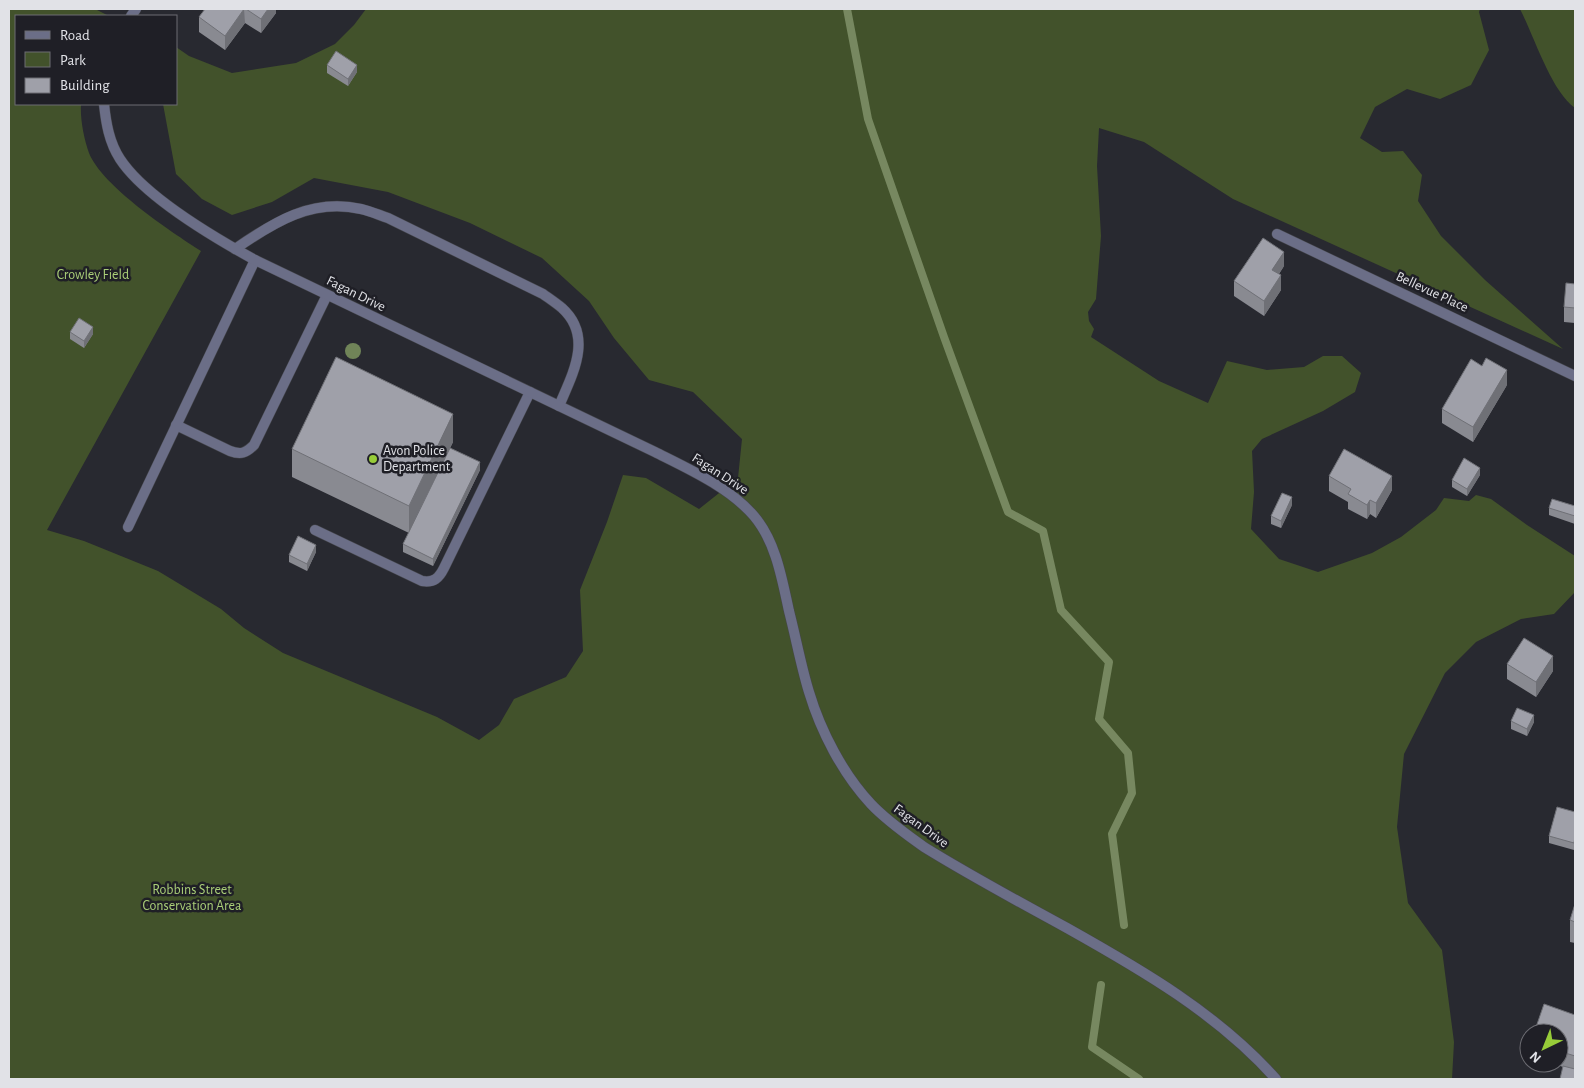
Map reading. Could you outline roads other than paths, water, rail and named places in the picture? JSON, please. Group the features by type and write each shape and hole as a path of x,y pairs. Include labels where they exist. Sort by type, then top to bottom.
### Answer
{"street":[{"name":"Fagan Drive","path":"104,105 110,139 120,159 136,178 188,219 235,249 655,452 701,476 732,497 754,516 770,542 809,692 820,723 836,754 853,781 871,804 894,825 924,847 1151,976 1236,1038 1276,1079"},
{"path":"235,249 270,225 292,215 314,209 337,206 362,209 388,218 543,294 564,310 575,325 579,344 577,364 560,406"},
{"name":"Bellevue Place","path":"1277,234 1575,376"},
{"path":"128,527 255,260"},
{"path":"176,425 237,454 249,450 258,436 327,295"},
{"path":"315,530 422,581 429,582 435,580 444,568 530,392"}],"waterway":[{"path":"847,9 868,119 944,337 1008,512 1043,531 1061,610 1109,662 1099,719 1128,753 1132,793 1112,834 1124,925"},
{"path":"1101,985 1092,1047 1139,1079"}],"place":[{"name":"Avon Police Department","path":"373,459"}],"park label":[{"name":"Crowley Field","path":"93,275"},
{"name":"Robbins Street Conservation Area","path":"192,898"}]}
